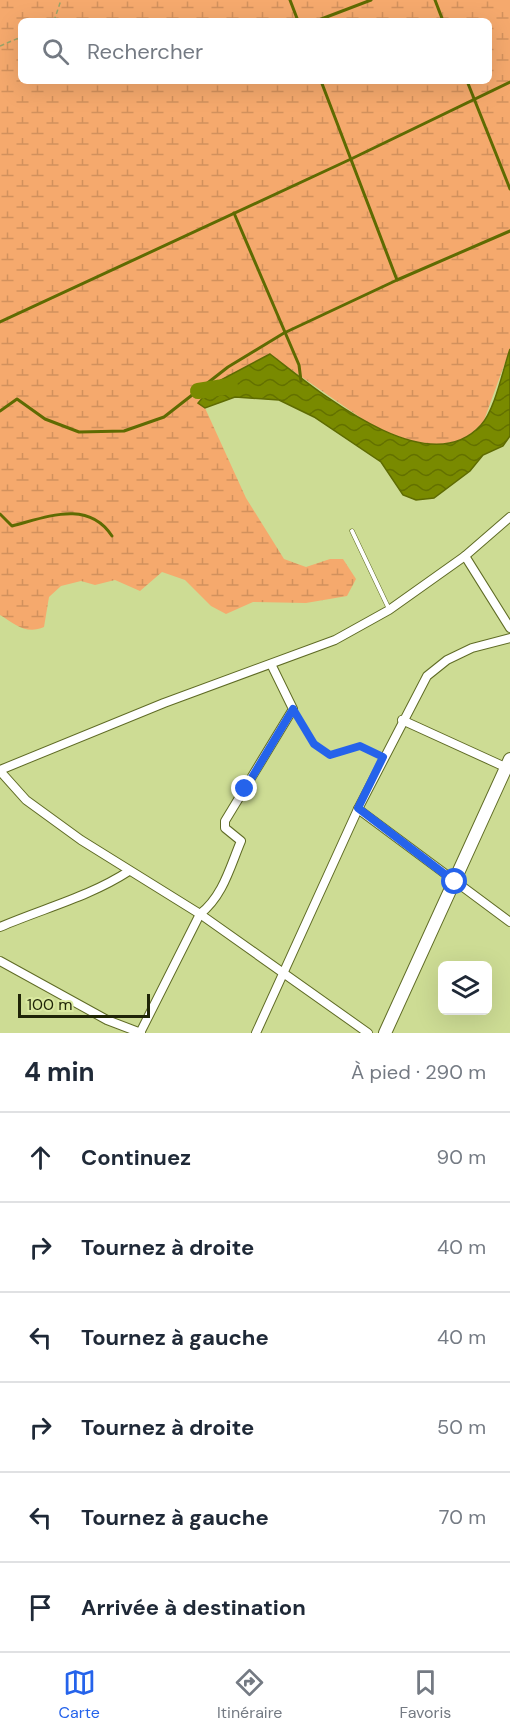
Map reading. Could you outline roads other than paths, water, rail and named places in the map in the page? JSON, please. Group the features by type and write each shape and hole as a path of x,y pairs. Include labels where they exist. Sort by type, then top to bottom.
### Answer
{"street":[{"path":"368,1033 284,971 275,969 200,914 129,871 26,800 0,771 164,703 335,640 389,610 465,556 510,517"},
{"path":"465,556 510,628"},
{"path":"256,1033 358,808 427,676 447,660 471,648 510,638"},
{"path":"0,961 107,1020 140,1033 200,914 211,905 219,893 241,841 225,828 225,821 293,709 271,664"},
{"path":"385,1033 508,763 402,720"},
{"path":"358,808 510,922"},
{"path":"0,927 76,899 129,871"}],"lane":[{"path":"352,531 389,610"}],"water":[{"path":"510,349 510,436 503,446 483,455 470,471 434,498 416,500 403,495 381,462 314,417 279,400 235,397 205,408 198,403 215,383 270,354 343,408 372,425 403,438 432,444 458,441 481,425 486,418"}],"waterway":[{"path":"290,0 297,18"},
{"path":"324,18 371,0"},
{"path":"435,0 442,18"},
{"path":"0,322 351,159 510,82"},
{"path":"322,84 397,280 510,231"},
{"path":"468,84 510,189"},
{"path":"234,213 299,365 301,381"},
{"path":"0,411 17,399 45,419 79,432 124,431 164,417 228,367 284,333 397,280"},
{"path":"198,391 230,386"},
{"path":"0,514 12,526 53,515 79,514 102,525 112,536"}]}
